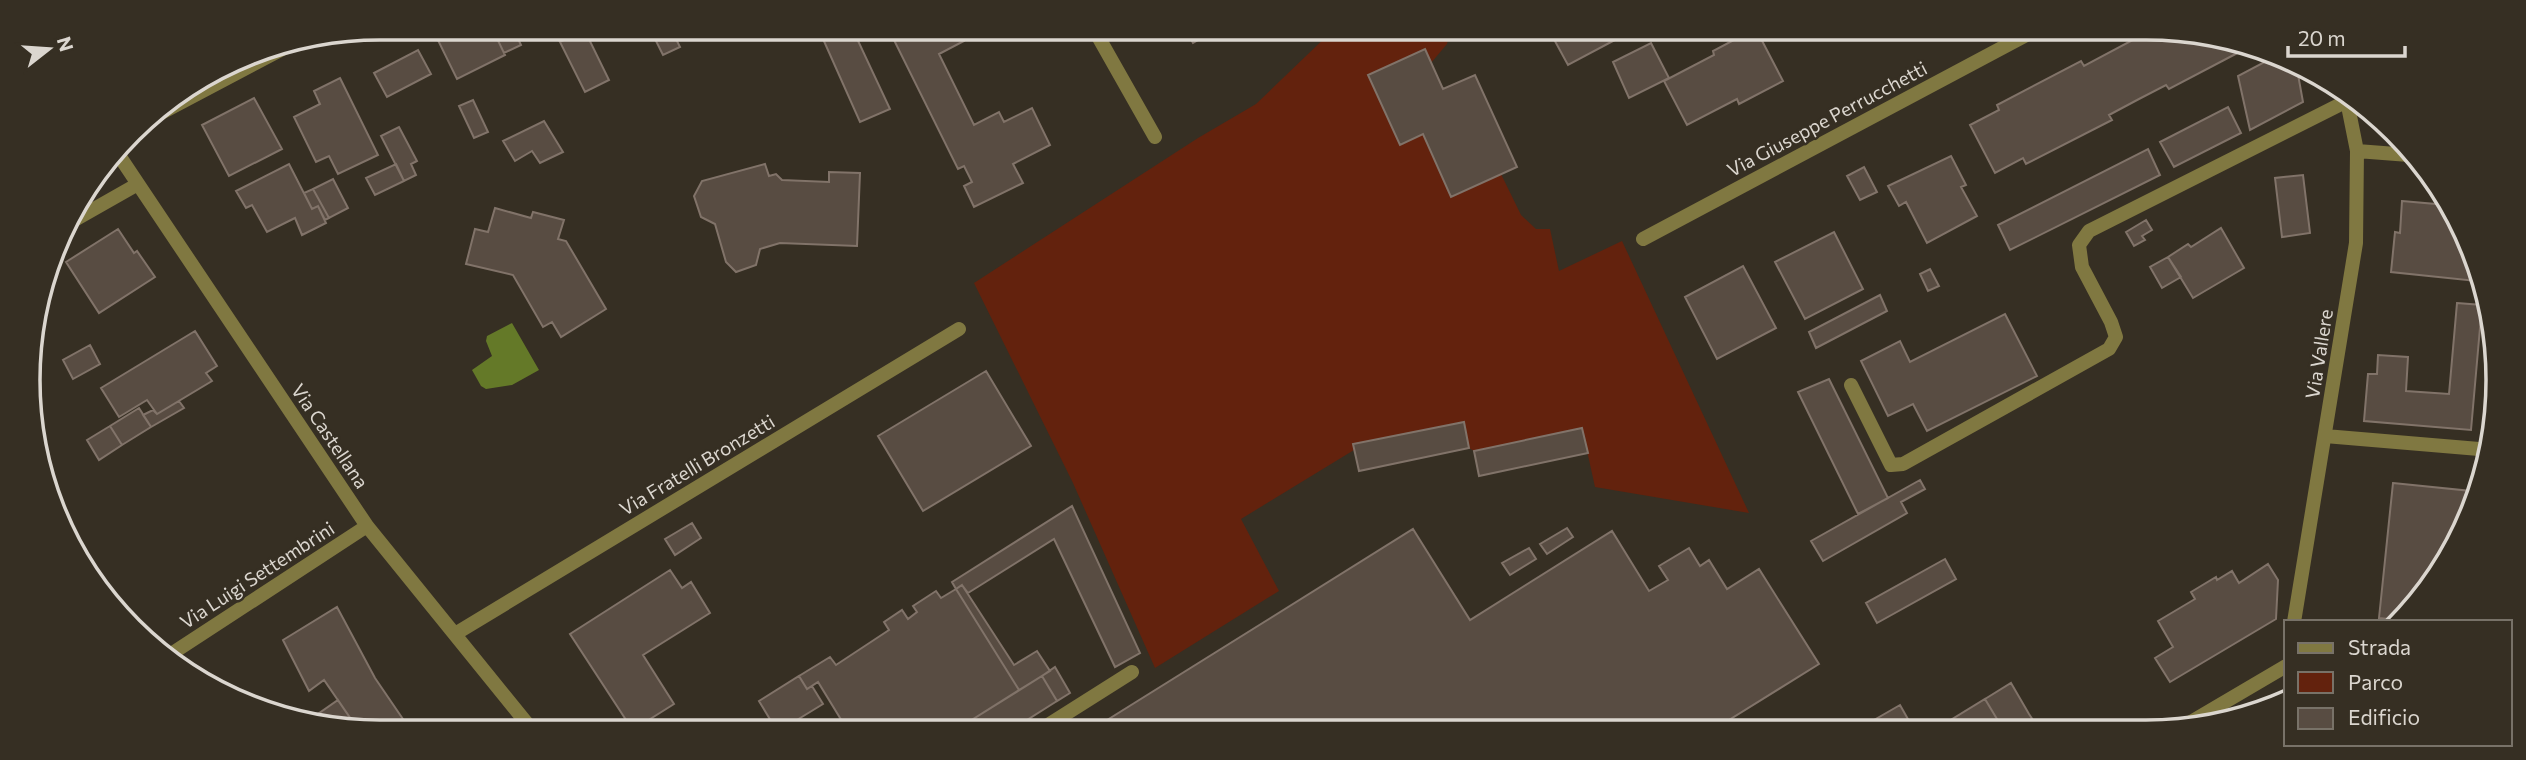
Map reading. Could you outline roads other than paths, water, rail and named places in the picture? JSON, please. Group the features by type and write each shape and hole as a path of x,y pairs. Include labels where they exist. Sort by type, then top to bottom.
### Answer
{"street":[{"path":"1100,40 1155,137"},
{"name":"Via Giuseppe Perrucchetti","path":"1643,239 2017,40"},
{"path":"199,93 250,66"},
{"path":"1851,385 1891,465 1903,464 2109,349 2116,337 2082,267 2079,245 2089,231 2338,100"},
{"name":"Via Vallere","path":"2294,620 2356,243 2357,150 2348,107"},
{"path":"2357,150 2399,154"},
{"name":"Via Castellana","path":"122,160 367,526 524,720"},
{"path":"83,215 138,184"},
{"name":"Via Fratelli Bronzetti","path":"455,634 959,329"},
{"path":"2325,436 2478,449"},
{"name":"Via Luigi Settembrini","path":"175,651 367,526"},
{"path":"2204,715 2284,667"},
{"path":"1056,720 1132,672"}]}
